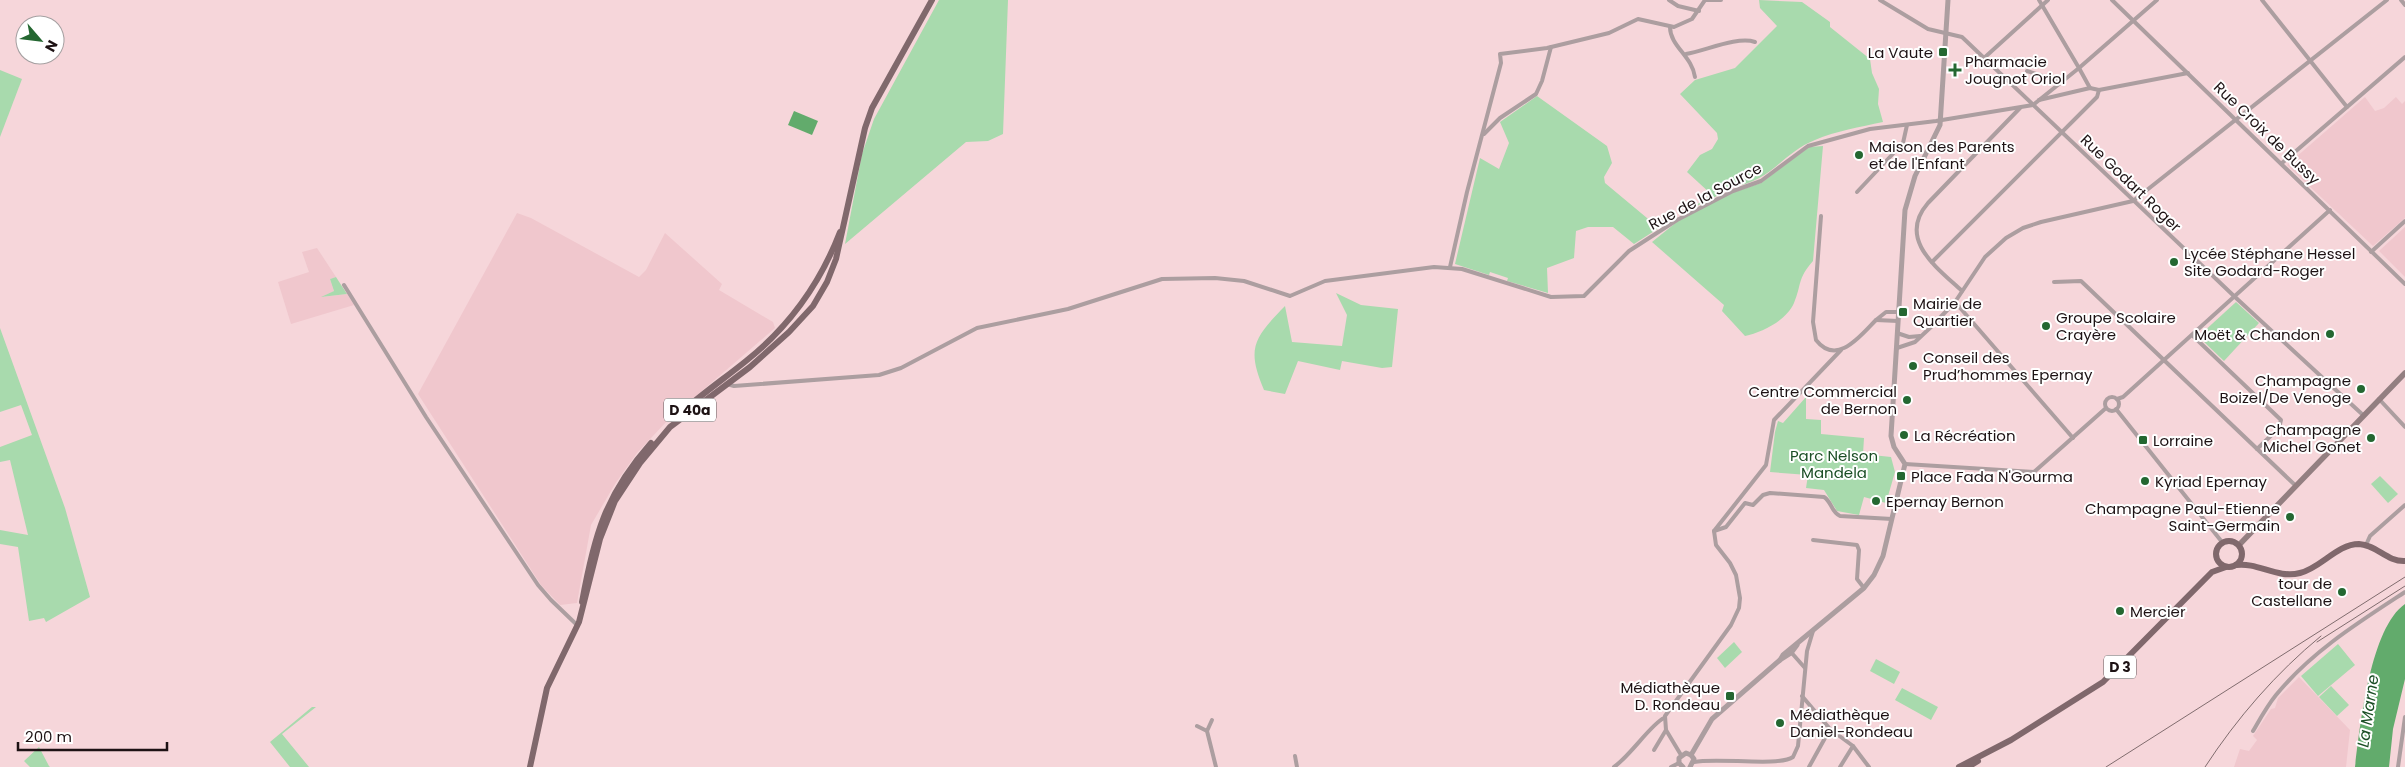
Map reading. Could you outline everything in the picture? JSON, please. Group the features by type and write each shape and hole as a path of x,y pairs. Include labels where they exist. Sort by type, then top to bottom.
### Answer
{"main road":[{"name":"D 40a","path":"530,767 546,688 584,609 604,526 625,485 666,431 689,410 727,384 789,332 813,306 827,282 836,259 858,150 872,108 932,0"},
{"name":"D 40a","path":"570,639 576,624 596,535 617,488 641,454 664,428 694,401 760,350 799,309 830,256 847,210"},
{"path":"2239,545 2405,373"},
{"path":"722,379 727,384"},
{"path":"2249,564 2242,554 2239,545 2231,540 2222,542 2217,547 2216,558 2220,564 2226,567 2249,564 2276,574 2298,574 2316,566 2343,549 2357,544 2366,545 2396,561 2405,561"},
{"path":"2236,565 2242,554"},
{"name":"D 3","path":"2212,572 2216,558"},
{"name":"D 3","path":"1968,767 2108,678 2212,572 2226,567"},
{"name":"D 3","path":"1959,767 2011,740"}],"street":[{"path":"1669,0 1678,6 1699,11"},
{"path":"1450,267 1501,63 1500,54 1551,48 1609,33 1638,19 1670,27 1692,19 1705,0 1721,0"},
{"name":"Rue Godart Roger","path":"1880,0 1922,26 1962,37 2235,298 2363,416"},
{"path":"1691,755 1712,719 1864,588 1874,575 1883,556 1905,464 1894,447 1892,436 1905,210 1915,176 1939,130 1941,121 1948,0"},
{"path":"2039,0 2090,88"},
{"path":"1984,58 2048,0"},
{"name":"Rue Croix de Bussy","path":"2112,0 2405,284"},
{"path":"2032,105 2134,22 2157,0"},
{"path":"2262,0 2347,107"},
{"path":"1896,348 1909,344 1920,336 1954,302 1985,256 1998,243 2018,230 2041,222 2133,201 2387,0"},
{"path":"2401,0 2405,5"},
{"path":"1670,27 1672,38 1686,54 1695,77"},
{"path":"1686,54 1707,50 1728,42 1755,42"},
{"path":"1482,136 1500,118 1536,94 1542,81 1551,48"},
{"path":"2282,163 2405,57"},
{"path":"2027,71 2061,82"},
{"path":"2039,100 2090,88 2100,90 2188,73"},
{"path":"1932,262 2097,97 2100,90"},
{"name":"Rue de la Source","path":"727,384 734,386 879,375 900,368 966,332 991,324 1025,319 1068,309 1162,279 1215,278 1244,281 1286,296 1334,280 1450,267 1551,297 1584,296 1629,251 1677,220 1733,191 1761,181 1803,148 1818,142 1870,129 1941,121 2032,105"},
{"path":"1962,291 1932,262 1917,237 1917,223 1921,212 2020,108"},
{"path":"1857,192 1903,143 1908,125"},
{"path":"1905,464 2034,472 2106,408 2106,401 2109,398 2117,399 2123,397 2165,362 2330,210"},
{"path":"1821,216 1814,333 1823,347 1841,350"},
{"path":"2372,252 2405,221"},
{"path":"2054,282 2082,282 2296,486"},
{"path":"344,285 426,417 538,585 550,600 576,624"},
{"path":"1954,302 2073,438"},
{"path":"1614,767 1634,750 1656,724 1664,718 1731,625 1740,598 1736,575 1730,563 1716,545 1714,531 1766,465 1774,420 1841,350 1850,346 1883,313 1898,312"},
{"path":"1876,320 1898,321"},
{"path":"1897,333 1909,338 1920,336"},
{"path":"2193,336 2281,420 2279,428 2257,449"},
{"path":"2106,408 2112,411 2116,409 2119,405 2117,399"},
{"path":"2379,399 2405,427"},
{"path":"2116,409 2222,542"},
{"path":"1714,531 1726,528 1745,503 1753,505 1763,496 1770,493 1824,497 1829,501 1836,514 1840,516 1892,519"},
{"path":"2366,545 2370,536 2405,505"},
{"path":"1813,540 1857,545 1859,550 1857,579 1864,588"},
{"path":"2253,731 2276,695 2302,669 2343,632 2405,592"},
{"path":"1690,767 1694,762 1714,760 1781,764 1791,760 1798,746 1807,652 1813,631"},
{"path":"1797,645 1807,652"},
{"path":"1790,651 1805,668"},
{"path":"1802,696 1830,729 1853,746 1869,767"},
{"path":"2398,767 2405,717"},
{"path":"1664,718 1666,730 1681,755 1681,765 1670,767"},
{"path":"1212,720 1207,731 1216,767"},
{"path":"1197,726 1207,731"},
{"path":"1809,767 1830,729"},
{"path":"1654,750 1666,730"},
{"path":"1840,767 1853,746"},
{"path":"1681,755 1686,753 1691,755 1694,762"},
{"path":"1295,756 1297,767"},
{"path":"1712,767 1714,760"}],"shaded area":[{"path":"2365,97 2375,111 2384,108 2396,97 2402,104 2405,101 2405,218 2373,246 2287,165"},
{"path":"517,213 531,218 639,277 646,270 665,233 722,284 719,290 773,322 775,328 667,421 637,453 615,484 591,525 577,603 560,605 541,585 418,394"},
{"path":"2405,227 2405,277 2379,251"},
{"path":"317,248 336,277 330,279 334,291 322,297 347,294 354,305 291,324 278,282 309,272 302,252"},
{"path":"2299,677 2350,730 2346,767 2234,767 2240,749 2249,751 2257,740 2253,736 2271,709 2275,708 2278,698"}],"green space":[{"path":"939,0 1008,0 1003,134 988,141 966,142 845,244 862,154 874,119"},
{"path":"1759,0 1802,2 1830,22 1830,27 1870,59 1872,73 1879,89 1878,104 1883,122 1815,140 1793,152 1756,180 1731,187 1731,189 1691,209 1711,194 1687,172 1700,155 1712,149 1718,139 1717,133 1680,94 1695,80 1735,68 1777,26 1760,8"},
{"path":"0,70 22,79 0,137"},
{"path":"1537,96 1607,146 1612,163 1604,177 1605,183 1659,228 1634,244 1613,227 1588,227 1576,231 1574,258 1547,268 1548,293 1507,281 1508,278 1490,272 1489,275 1455,264 1480,158 1499,169 1509,143 1500,122"},
{"path":"1823,146 1813,261 1804,272 1794,303 1785,315 1766,329 1745,336 1722,311 1724,305 1652,242 1678,221 1729,194 1761,183 1809,147"},
{"path":"336,277 347,294 321,297 334,291 330,279"},
{"path":"1336,293 1361,305 1398,309 1392,367 1382,368 1342,361 1340,370 1298,361 1285,394 1264,390 1255,364 1256,344 1266,327 1285,306 1292,342 1342,346 1347,315"},
{"path":"2236,302 2259,323 2224,361 2201,339 2201,334"},
{"path":"0,328 65,508 90,597 46,622 44,618 29,621 18,547 0,544 0,530 28,535 10,460 0,462 0,447 32,435 21,405 0,412"},
{"name":"Parc Nelson Mandela","path":"1806,397 1806,419 1821,420 1821,434 1864,438 1863,454 1891,457 1895,472 1886,503 1864,497 1859,515 1837,511 1824,490 1806,488 1808,475 1770,472 1778,421 1783,423"},
{"path":"2380,476 2398,494 2388,503 2371,484"},
{"path":"1734,642 1742,652 1725,668 1717,658"},
{"path":"2338,644 2355,665 2318,696 2301,676"},
{"path":"1876,659 1900,672 1894,684 1870,671"},
{"path":"2331,686 2349,705 2337,716 2319,697"},
{"path":"1902,688 1938,707 1931,720 1895,700"},
{"path":"312,707 316,707 282,734 309,767 290,767 270,742"},
{"path":"39,747 50,767 30,767 24,761"}],"water":[{"path":"794,111 818,121 812,135 788,125"},
{"name":"La Marne","path":"2405,604 2405,679 2393,729 2389,767 2355,767 2364,704 2375,656 2383,634 2393,616"}],"railway":[{"path":"2106,767 2405,577"},
{"path":"2317,642 2405,586"},
{"path":"2205,767 2230,731 2258,697 2288,665 2321,636"}],"place":[{"name":"La Vaute","path":"1943,52"},
{"name":"Pharmacie Jougnot Oriol","path":"1955,70"},
{"name":"Maison des Parents et de l'Enfant","path":"1859,155"},
{"name":"Lycée Stéphane Hessel Site Godard-Roger","path":"2174,262"},
{"name":"Mairie de Quartier","path":"1903,312"},
{"name":"Groupe Scolaire Crayère","path":"2046,326"},
{"name":"Moёt & Chandon","path":"2330,334"},
{"name":"Conseil des Prud’hommes Epernay","path":"1913,366"},
{"name":"Champagne Boizel/De Venoge","path":"2361,389"},
{"name":"Centre Commercial de Bernon","path":"1907,400"},
{"name":"La Récréation","path":"1904,435"},
{"name":"Champagne Michel Gonet","path":"2371,438"},
{"name":"Lorraine","path":"2143,440"},
{"name":"Place Fada N'Gourma","path":"1901,476"},
{"name":"Kyriad Epernay","path":"2145,481"},
{"name":"Epernay Bernon","path":"1876,501"},
{"name":"Champagne Paul-Etienne Saint-Germain","path":"2290,517"},
{"name":"tour de Castellane","path":"2342,592"},
{"name":"Mercier","path":"2120,611"},
{"name":"Médiathèque D. Rondeau","path":"1730,696"},
{"name":"Médiathèque Daniel-Rondeau","path":"1780,723"}]}
